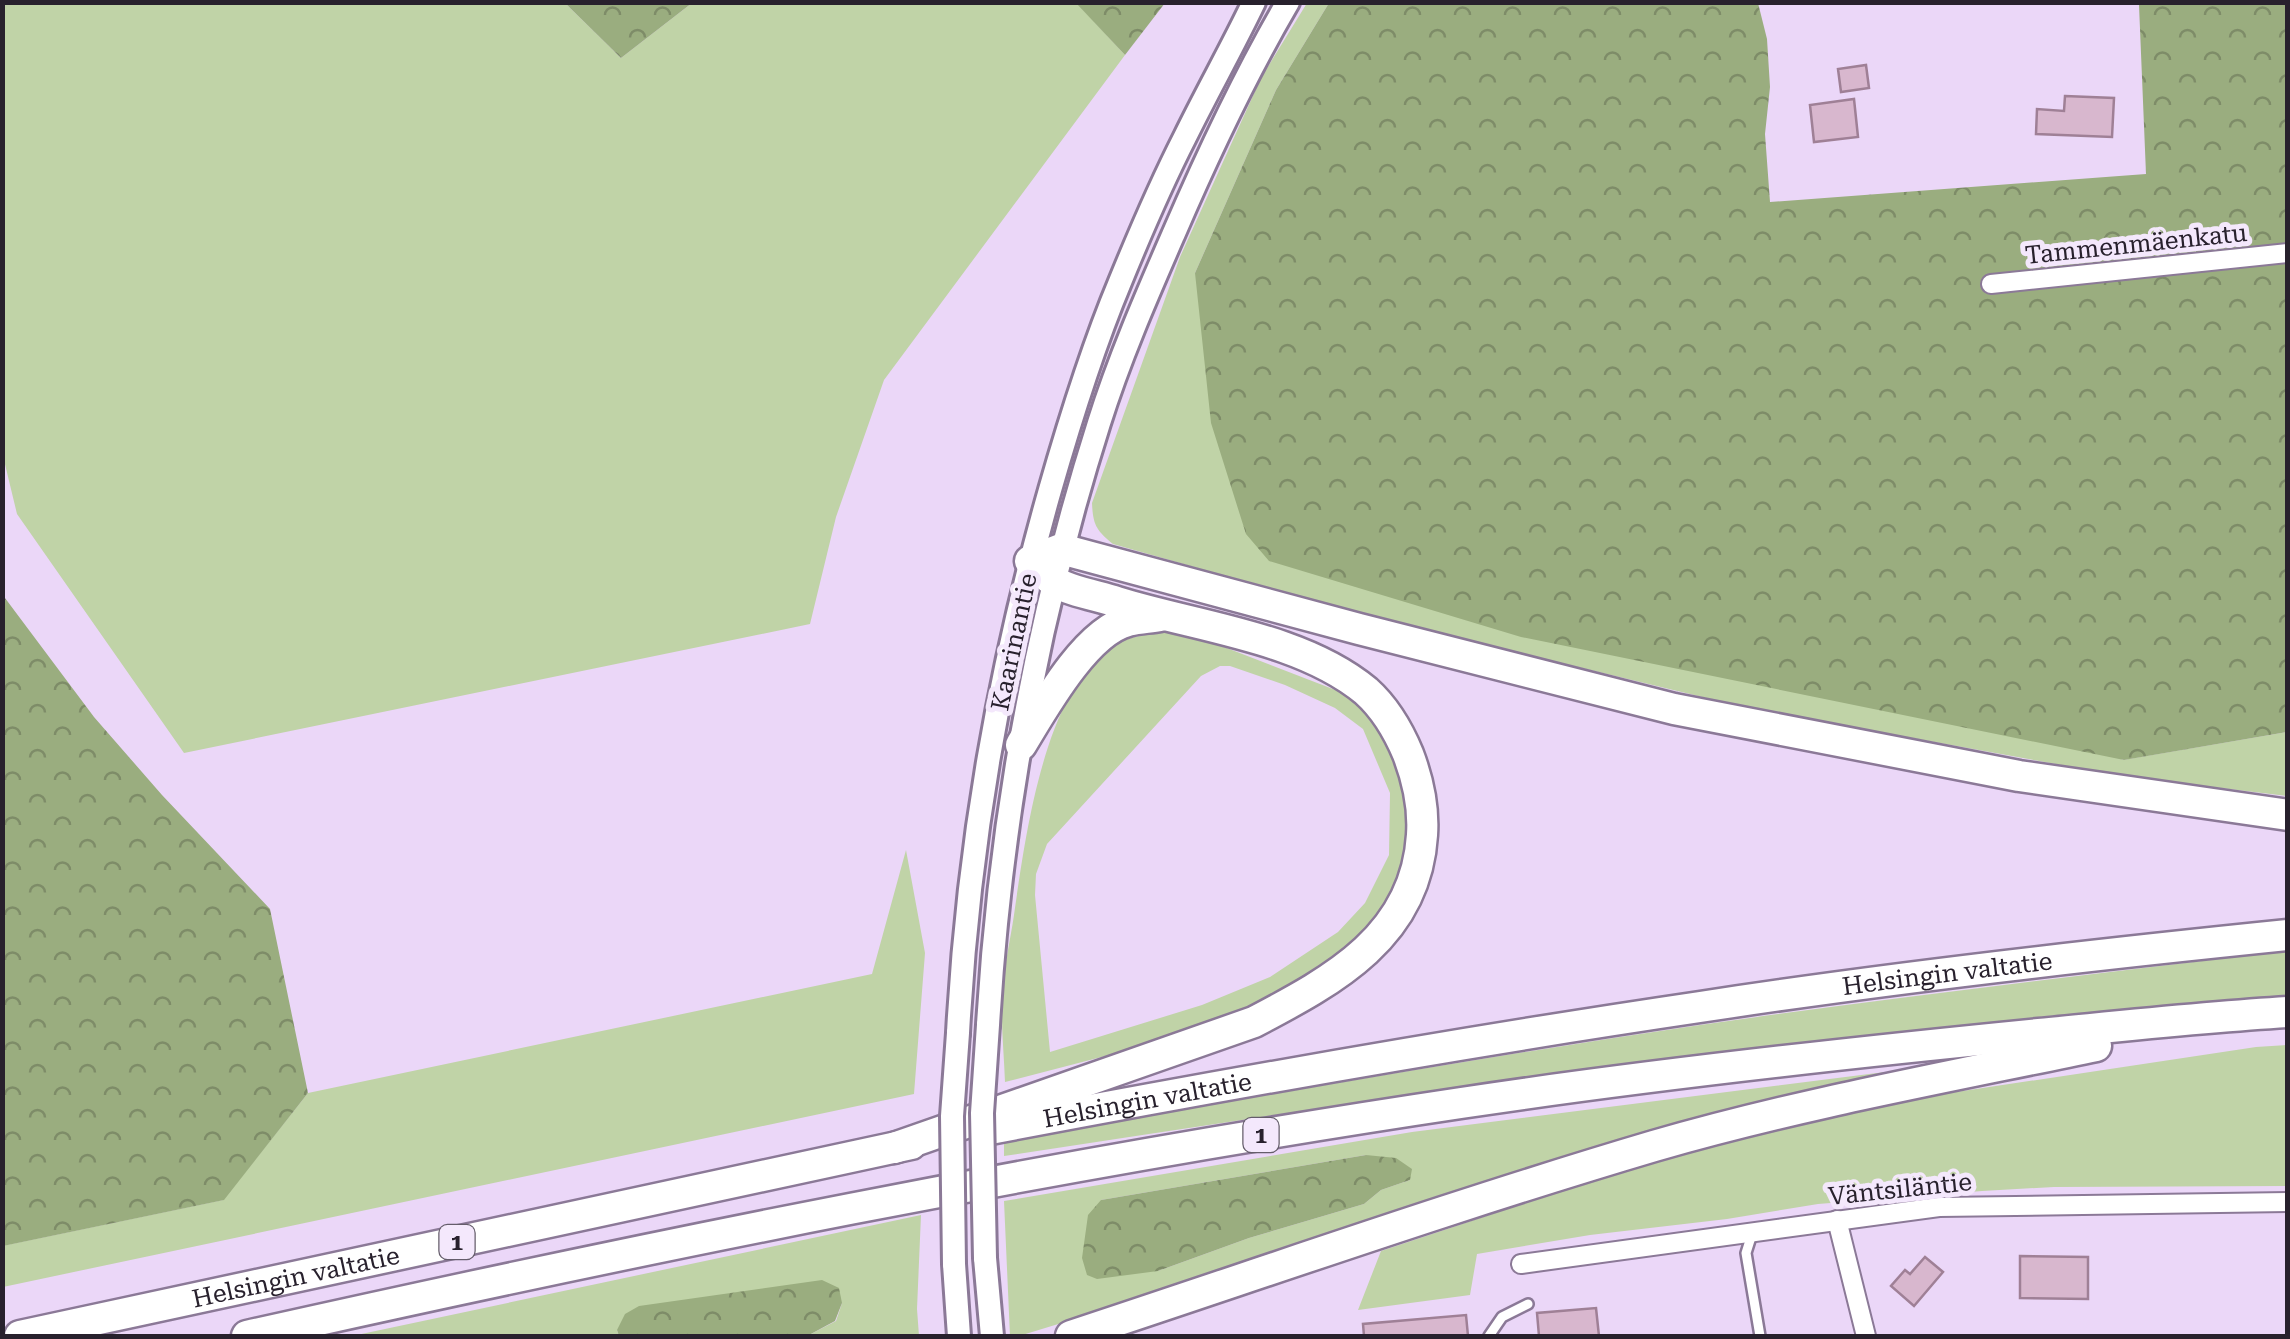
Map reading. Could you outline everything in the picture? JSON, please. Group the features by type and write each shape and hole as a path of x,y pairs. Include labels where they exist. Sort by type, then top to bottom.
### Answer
{"highway":[{"path":"894,1148 1254,1022 1342,973 1383,934 1413,886 1420,858 1422,805 1414,771 1387,714 1367,692 1344,676 1279,646 1054,582 1030,561 1062,549 1359,630 1674,708 2019,776 2288,815"},
{"path":"1021,746 1084,652 1126,621 1163,616"},
{"name":"Helsingin valtatie","path":"20,1336 894,1148 1154,1098 1701,1006 2288,935"},
{"name":"Helsingin valtatie","path":"247,1336 918,1195 1296,1129 1709,1070 2288,1012"},
{"path":"1071,1336 1656,1146 1796,1109 2239,1015"}],"main road":[{"name":"Kaarinantie","path":"959,1336 951,1194 962,947 974,843 998,698 1030,561 1072,414 1119,284 1183,139 1254,2"},
{"name":"Kaarinantie","path":"992,1336 985,1258 982,1112 992,946 1031,683 1062,549 1100,420 1148,293 1210,150 1256,56 1288,2"}],"street":[{"name":"Tammenmäenkatu","path":"1991,284 2288,253"},
{"name":"Väntsiläntie","path":"1520,1264 1939,1206 2288,1202"},
{"path":"1837,1220 1866,1336"}],"lane":[{"path":"1753,1231 1746,1253 1760,1336"},
{"path":"1489,1336 1502,1317 1528,1304"}],"green space":[{"path":"1076,2 1125,55 884,380 836,517 810,624 184,753 17,514 3,456 2,3 565,3 621,58 692,3"},
{"path":"565,3 692,3 621,58"},
{"path":"1076,3 1165,3 1125,55"},
{"path":"1307,3 1329,3 1276,90 1195,273 2123,760 2287,732 2287,796 2122,776 1752,709 1370,617 1113,544 1096,526 1092,503 1180,257 1261,78"},
{"path":"1329,3 1758,3 1767,39 1770,87 1765,134 1770,202 2146,174 2139,5 2133,3 2287,3 2287,732 2124,760 1521,637 1269,561 1246,534 1211,423 1195,273 1276,90"},
{"path":"2,594 94,717 270,909 308,1093 224,1200 3,1246"},
{"path":"1188,633 1338,691 1364,709 1404,771 1411,826 1400,879 1365,932 1292,986 1246,1012 1163,1041 1005,1082 1004,977 1031,810 1053,733 1086,670 1109,648 1152,634","holes":["1220,666 1230,666 1335,708 1363,729 1390,793 1389,855 1365,903 1338,932 1270,977 1202,1005 1050,1052 1035,895 1036,874 1047,844 1201,676"]},
{"path":"906,850 925,953 914,1094 3,1287 2,1246 223,1200 308,1093 872,974"},
{"path":"2287,951 2287,995 1701,1055 1004,1156 1004,1140 1526,1052 1847,1005"},
{"path":"2287,1045 2287,1186 2054,1187 1818,1204 1477,1254 1470,1295 1358,1310 1381,1251 1591,1181 1850,1108"},
{"path":"1885,1072 1885,1079 1010,1336 1004,1201 1412,1132","holes":["1366,1155 1410,1180 1381,1190 1364,1204 1249,1238 1158,1271 1101,1200"]},
{"path":"1366,1155 1396,1158 1412,1169 1410,1180 1381,1190 1364,1204 1249,1238 1158,1271 1097,1279 1087,1275 1082,1258 1088,1215 1101,1200"},
{"path":"921,1215 919,1336 800,1336 836,1321 842,1303 617,1330 619,1336 352,1336"},
{"path":"822,1280 839,1288 842,1303 835,1321 809,1335 619,1336 617,1330 625,1314 639,1306"}],"building":[{"path":"1866,65 1869,88 1841,92 1838,69"},
{"path":"2065,96 2114,98 2112,137 2036,134 2037,109 2064,111"},
{"path":"1854,99 1858,137 1814,142 1810,105"},
{"path":"2020,1256 2088,1257 2088,1299 2020,1298"},
{"path":"1925,1257 1943,1272 1914,1306 1891,1286 1905,1270 1910,1274"},
{"path":"1596,1308 1599,1336 1539,1336 1537,1313"},
{"path":"1466,1315 1468,1336 1364,1336 1363,1324"}]}
